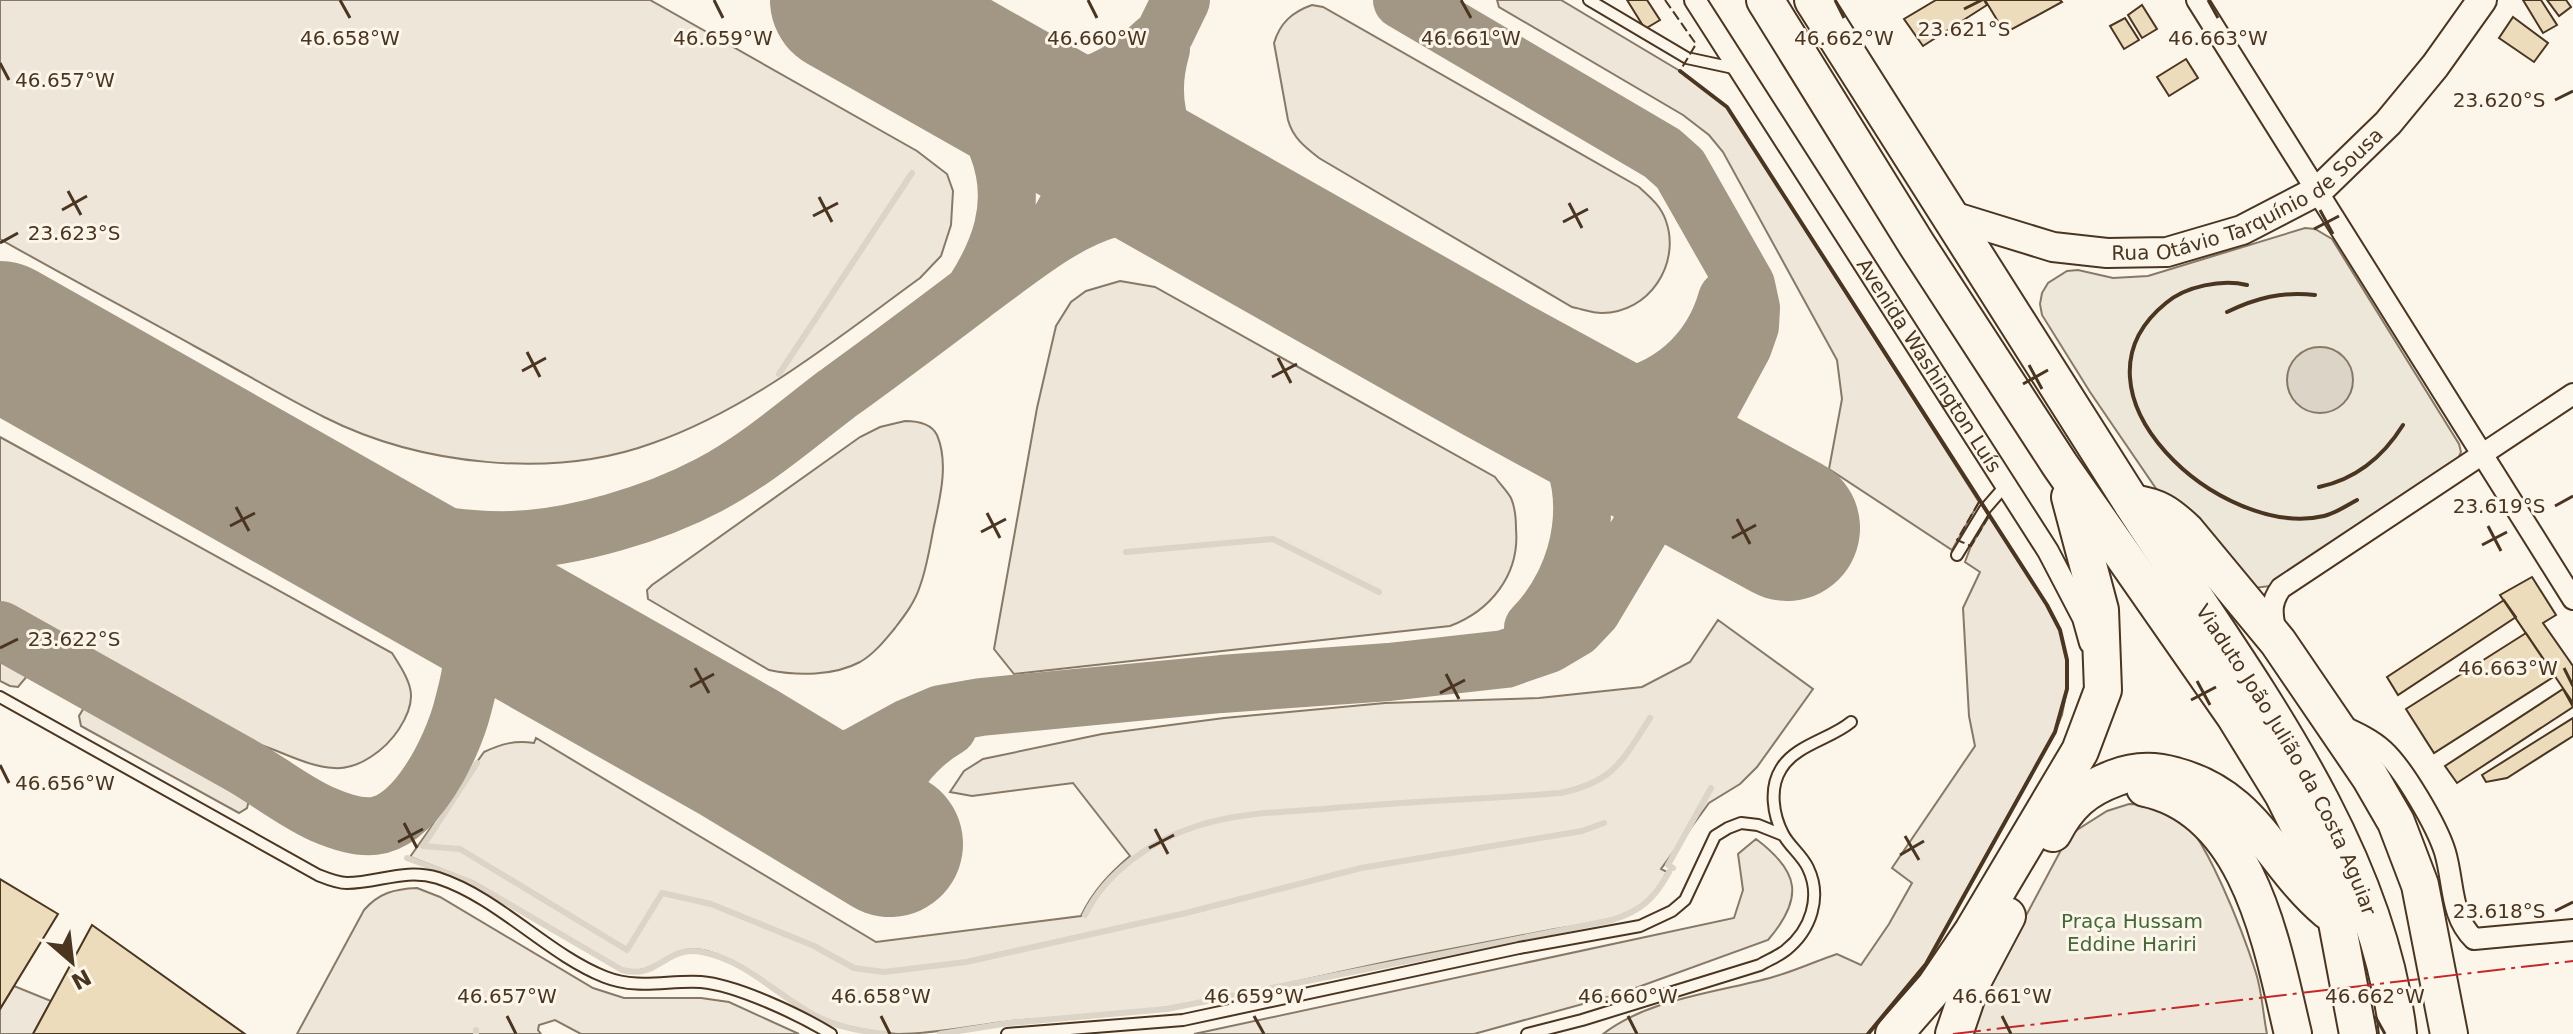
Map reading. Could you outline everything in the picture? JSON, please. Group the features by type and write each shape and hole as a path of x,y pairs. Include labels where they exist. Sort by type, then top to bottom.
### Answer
{"highway":[{"path":"1765,0 1917,245 2060,465 2247,706"},
{"path":"1813,0 2132,503 2153,506 2169,515 2186,531 2278,642 2370,777 2396,822 2420,885 2433,938 2449,1034"},
{"path":"1894,1034 1935,987 1973,931 2080,751 2103,690 2100,610 2060,465"},
{"name":"Viaduto João Julião da Costa Aguiar","path":"2132,503 2247,706 2332,826 2366,902 2394,1003 2398,1034"},
{"name":"Viaduto João Julião da Costa Aguiar","path":"2247,706 2283,794 2310,848 2336,917 2358,1034"},
{"path":"1954,1034 1971,984 2068,806 2094,786 2131,772 2161,772 2206,785 2225,797 2245,815 2305,890 2336,917"},
{"path":"2108,780 2154,790 2182,801 2208,819 2229,844 2257,903 2275,958 2293,1034"}],"street":[{"name":"Avenida Washington Luís","path":"1695,0 2048,551 2069,589 2083,618 2094,654 2093,699 2080,751"},
{"path":"2197,0 2573,599"},
{"name":"Rua Otávio Tarquínio de Sousa","path":"1949,215 2053,247 2107,253 2167,252 2242,230 2319,190 2388,123 2435,66 2482,0"},
{"path":"2278,642 2271,609 2281,588 2573,394"},
{"path":"2329,720 2381,748 2396,763 2445,851 2456,911 2466,931 2474,939 2573,930"}],"lane":[{"path":"1589,0 1687,58 1739,69"},
{"path":"1957,555 1985,509 2005,486"},
{"path":"0,697 318,875 350,883 396,875 435,877 468,890 601,976 639,985 701,982 726,986 831,1034"},
{"path":"1527,1034 1760,965 1787,949 1810,920 1815,904 1815,888 1801,856 1783,835 1773,799 1775,784 1781,768 1793,756 1841,731 1851,722"},
{"path":"1007,1034 1183,1020 1519,948 1640,926 1672,911 1685,900 1715,836 1741,823 1758,825 1783,835"}],"green space":[{"path":"0,0 650,0 917,151 947,174 953,191 951,225 941,256 920,278 825,348 725,411 653,443 614,454 530,464 486,462 401,447 308,409 0,239"},
{"path":"1497,0 1561,0 1680,71 1727,107 1979,502 1952,550 1829,469 1842,399 1837,360 1723,152 1709,135 1683,115 1499,7"},
{"path":"1312,5 1323,7 1639,187 1661,211 1669,237 1665,269 1647,295 1619,311 1598,313 1572,307 1319,158 1300,142 1288,120 1274,43 1288,19"},
{"path":"1120,281 1155,287 1495,477 1511,498 1516,546 1507,576 1490,601 1450,626 1014,674 994,649 1037,408 1056,326 1071,302 1086,291"},
{"path":"905,421 927,425 937,435 943,469 941,492 926,564 915,597 895,628 865,659 850,667 827,672 803,674 769,670 648,599 647,590 652,585 860,437 880,427"},
{"path":"0,437 392,653 408,682 411,699 406,718 394,736 371,757 353,766 334,768 308,763 176,711 0,611"},
{"path":"1989,516 2060,630 2067,660 2067,689 2055,732 1926,964 1868,1034 1603,1034 1663,1004 1773,977 1837,954 1861,965 1912,883 1892,868 1975,746 1969,716 1963,608 1980,572 1965,562"},
{"path":"1718,620 1813,689 1757,767 1740,784 1709,803 1661,869 1667,872 1643,904 1631,912 1603,921 1169,1007 1012,1021 927,1033 898,1034 867,1030 816,1015 737,963 707,951 682,951 646,969 623,969 474,882 410,857 484,752 508,743 534,743 536,738 876,942 1081,916 1102,883 1130,856 1073,783 972,796 950,792 964,771 983,759 1102,734 1224,718 1385,703 1539,698 1642,687 1690,662"},
{"path":"0,650 24,664 28,675 18,687 0,681"},
{"path":"99,704 243,784 250,796 247,808 239,813 81,726 79,716 85,706"},
{"name":"Praça Hussam Eddine Hariri","path":"2129,804 2156,805 2172,810 2197,837 2222,884 2251,957 2260,988 2267,1034 1970,1034 1974,1013 2069,835 2107,811"},
{"path":"1756,839 1782,863 1792,886 1788,911 1768,940 1619,994 1474,1034 1194,1034 1734,918 1743,890 1738,854"},
{"path":"417,888 440,897 593,988 624,998 701,998 729,1002 799,1034 581,1034 555,1020 539,1025 541,1034 297,1034 364,910 388,893"},
{"path":"14,986 51,1001 33,1034 0,1034 0,1009"}],"shaded area":[{"path":"2305,228 2315,229 2332,239 2459,444 2461,452 2458,459 2270,586 2254,588 2168,506 2090,392 2042,315 2040,304 2048,283 2067,271 2078,270 2113,278 2148,276"},
{"path":"2320,347 2333,350 2343,357 2350,367 2353,380 2350,393 2343,403 2333,410 2320,413 2307,410 2297,403 2290,393 2287,380 2290,367 2297,357 2307,350"}],"building":[{"path":"1627,0 1647,0 1660,20 1645,29"},
{"path":"1936,0 1984,0 1987,5 1923,46 1904,19"},
{"path":"1985,0 2060,0 2062,2 2005,33"},
{"path":"2523,0 2541,0 2557,25 2543,33"},
{"path":"2547,0 2566,0 2571,7 2559,16"},
{"path":"2142,5 2157,29 2142,38 2128,15"},
{"path":"2513,17 2548,43 2534,62 2499,38"},
{"path":"2125,18 2139,40 2124,49 2110,26"},
{"path":"2186,59 2198,78 2169,96 2157,77"},
{"path":"2532,577 2556,615 2543,623 2573,666 2573,703 2500,595"},
{"path":"2504,600 2516,617 2398,695 2387,677"},
{"path":"2526,633 2555,676 2434,753 2406,709"},
{"path":"2563,689 2573,707 2457,783 2445,766"},
{"path":"2573,718 2573,736 2507,778 2486,782 2482,775"},
{"path":"0,879 58,914 0,1009"},
{"path":"92,925 245,1034 33,1034"}],"waterway":[{"path":"779,374 912,173"},
{"path":"1126,552 1273,539 1379,592"},
{"path":"1085,915 1105,885 1132,860 1163,840 1197,826 1275,812 1561,793 1606,775 1624,757 1650,718"},
{"path":"477,763 423,846 460,849 627,950 662,893 711,904 814,946 854,968 884,972 966,962 1186,913 1361,868 1582,831 1604,823"},
{"path":"1673,868 1668,865 1711,788"},
{"path":"407,858 473,883 622,970 645,970 679,953 702,952 747,970 822,1019 848,1028 885,1034"},
{"path":"940,1034 1009,1023 1167,1009 1612,920 1646,902 1669,872"}],"taxiway":[{"path":"1052,235 1181,0"},
{"path":"738,752 787,765 833,764 857,756 941,714 981,707 1505,659 1548,644 1575,628 1592,610 1677,468 1743,346 1750,326 1751,308 1746,285 1680,169 1662,153 1402,0"},
{"path":"977,75 1030,90 1071,90 1103,80 1131,63 1156,42"},
{"path":"1161,49 1155,96 1158,118 1174,157 1217,212"},
{"path":"947,59 984,118 1005,172 1007,199 1003,228 992,259 973,293 1040,244 1100,212 1131,205 1165,204 1203,211 1246,228"},
{"path":"293,500 401,529 456,538 536,538 613,523 687,496 743,465 973,293"},
{"path":"1542,395 1603,400 1632,395 1669,379 1685,367 1711,337 1727,299"},
{"path":"1497,370 1555,425 1569,449 1578,475 1582,503 1581,530 1565,583 1551,607 1533,628"},
{"path":"0,630 239,764 311,809 348,823 374,826 390,821 404,811 430,780 450,743 469,680 471,650 463,626 449,602 424,574"},
{"path":"865,829 909,759 948,727"}],"runway":[{"path":"843,0 1497,370 1787,528"},
{"path":"0,334 738,752 890,844"}],"fence":[{"path":"1665,0 1696,44 1680,71"},
{"path":"1979,502 1957,540 1971,546 1989,516"}],"wall":[{"path":"1680,71 1727,107 2047,605 2060,630 2067,660 2067,689 2055,732 1926,964 1868,1034"},
{"path":"2247,285 2205,285 2184,292 2166,303 2137,339 2130,377 2141,416 2166,452 2200,483 2241,505 2283,517 2324,516 2357,500"},
{"path":"2227,312 2270,297 2315,295"},
{"path":"2319,487 2345,478 2368,465 2387,447 2403,425"}],"power":[{"path":"1953,1034 2573,961"}]}
